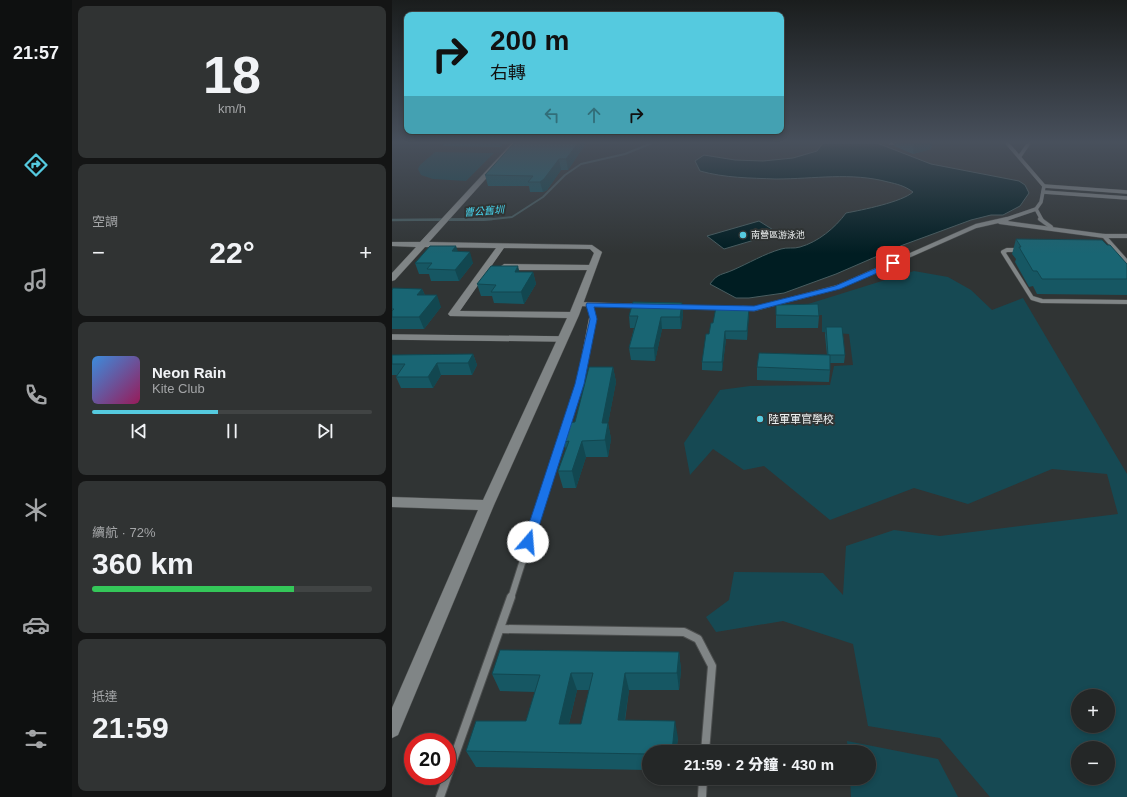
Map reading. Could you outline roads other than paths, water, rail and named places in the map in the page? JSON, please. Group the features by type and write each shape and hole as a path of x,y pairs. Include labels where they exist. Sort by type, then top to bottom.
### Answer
{"street":[{"path":"392,278 481,180"},
{"path":"392,244 592,247 598,252 580,308 563,339 487,505 392,729"},
{"path":"502,245 453,314 580,308"},
{"path":"487,266 592,268"},
{"path":"392,502 487,505"}],"lane":[{"path":"1039,180 1044,186 1127,192"},
{"path":"739,308 754,309 838,288 976,226 999,222 1036,209 1041,202 1044,186"},
{"path":"1043,192 1127,198"},
{"path":"1036,209 1040,219 1055,228"},
{"path":"999,222 1055,228 1104,236 1127,236"},
{"path":"1104,236 1127,262"},
{"path":"1022,250 1007,250 1003,252 1032,298 1042,301 1127,302"},
{"path":"1109,250 1117,250"},
{"path":"580,308 644,306"},
{"path":"668,306 731,308"},
{"path":"440,797 501,629 579,384 593,319 580,308"},
{"path":"392,337 563,339"},
{"path":"501,629 684,632 698,638 712,666 706,745"},
{"path":"702,797 703,785"}],"waterway":[{"name":"曹公舊圳","path":"392,220 484,220 512,217 543,197 560,180"},
{"name":"曹公舊圳","path":"392,220 492,219"}],"place":[{"name":"南營區游泳池","path":"743,235"},
{"name":"陸軍軍官學校","path":"760,419"}]}
